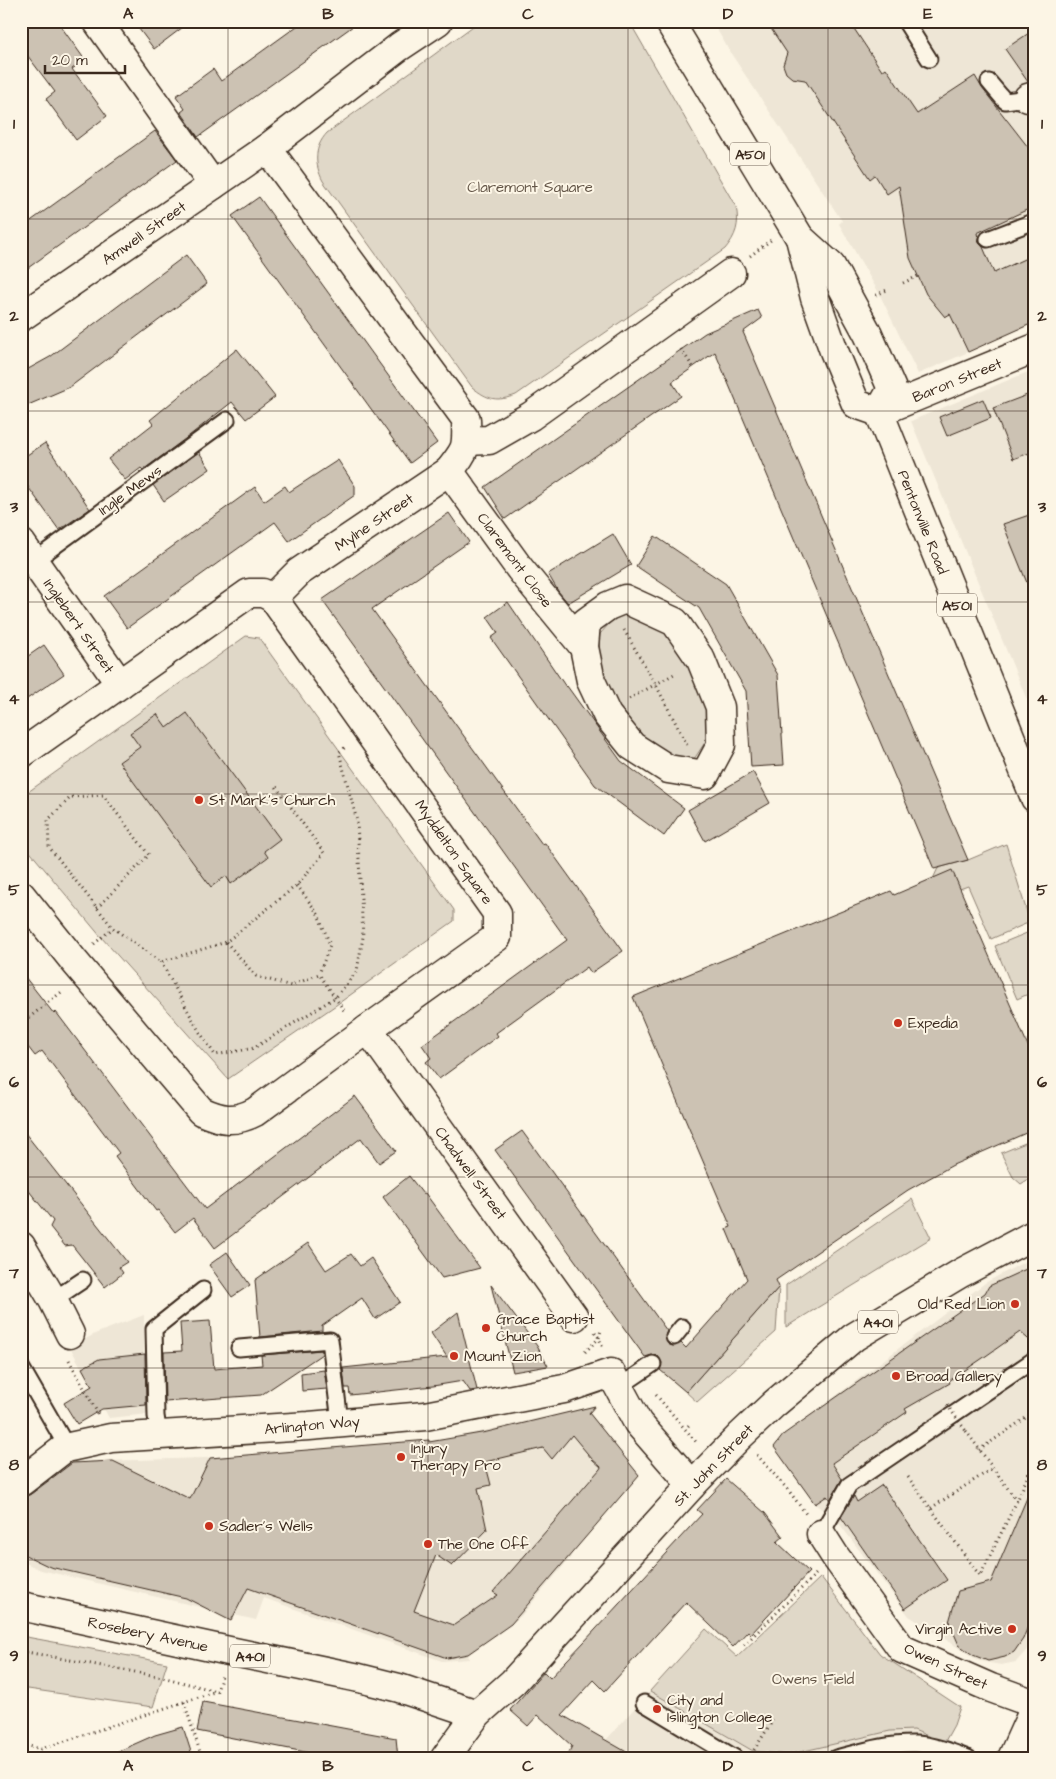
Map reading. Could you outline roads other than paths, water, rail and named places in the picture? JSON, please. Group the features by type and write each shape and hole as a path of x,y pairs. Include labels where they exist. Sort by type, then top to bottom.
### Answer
{"main road":[{"path":"97,21 213,185"},
{"path":"438,21 399,48 267,148 466,419 467,441 489,440 531,416 736,280"},
{"name":"A501","path":"669,21 796,231 831,266 878,355 892,389 879,412 856,404 815,298 796,231"},
{"name":"Amwell Street","path":"21,317 267,148"},
{"name":"Baron Street","path":"879,412 1035,348"},
{"name":"Pentonville Road","path":"879,412 1035,798"},
{"name":"Mylne Street","path":"273,598 299,572 449,471 465,451 467,441"},
{"name":"Claremont Close","path":"449,471 520,568 584,647 591,681 607,716 632,746 668,769 705,775 721,745 720,707 701,660 675,622 626,599 608,606 586,622 584,647"},
{"name":"Inglebert Street","path":"28,552 120,684"},
{"path":"21,754 249,593 263,594 273,598"},
{"name":"Myddelton Square","path":"21,895 200,1111 228,1120 242,1118 255,1112 497,937 497,913 273,598"},
{"name":"Chadwell Street","path":"368,1029 574,1317"},
{"name":"St. John Street","path":"448,1757 477,1714 513,1682 692,1485 767,1411 854,1337 961,1273 1035,1234"},
{"path":"21,1246 53,1300 68,1343"},
{"path":"615,1380 638,1423 692,1485"},
{"name":"Arlington Way","path":"24,1480 66,1448 111,1438 309,1426 425,1416 615,1380"},
{"name":"Owen Street","path":"828,1545 902,1649 991,1688 1035,1704"},
{"name":"Rosebery Avenue","path":"21,1606 229,1652 359,1678 399,1688 477,1714"},
{"path":"1012,1758 1035,1708"}],"lane":[{"path":"905,21 929,59"},
{"path":"989,82 1005,102 1031,97"},
{"path":"988,239 1035,220"},
{"name":"Ingle Mews","path":"28,552 227,420"},
{"path":"53,1300 83,1280"},
{"path":"159,1435 156,1416 154,1330 203,1290"},
{"path":"239,1348 330,1340 340,1422"},
{"path":"828,1545 849,1485 1035,1359"},
{"path":"615,1380 653,1364"},
{"path":"21,1367 66,1448"},
{"path":"644,1703 735,1758"},
{"path":"836,1758 891,1744 917,1744 941,1748 968,1758"}],"place":[{"name":"St Mark's Church","path":"199,800"},
{"name":"Expedia","path":"898,1023"},
{"name":"Old Red Lion","path":"1015,1304"},
{"name":"Grace Baptist Church","path":"486,1328"},
{"name":"Mount Zion","path":"454,1356"},
{"name":"Broad Gallery","path":"896,1376"},
{"name":"Injury Therapy Pro","path":"401,1457"},
{"name":"Sadler's Wells","path":"209,1526"},
{"name":"The One Off","path":"428,1544"},
{"name":"Virgin Active","path":"1012,1629"},
{"name":"City and Islington College","path":"657,1709"}],"park label":[{"name":"Claremont Square","path":"530,187"},
{"name":"Owens Field","path":"813,1679"}]}
